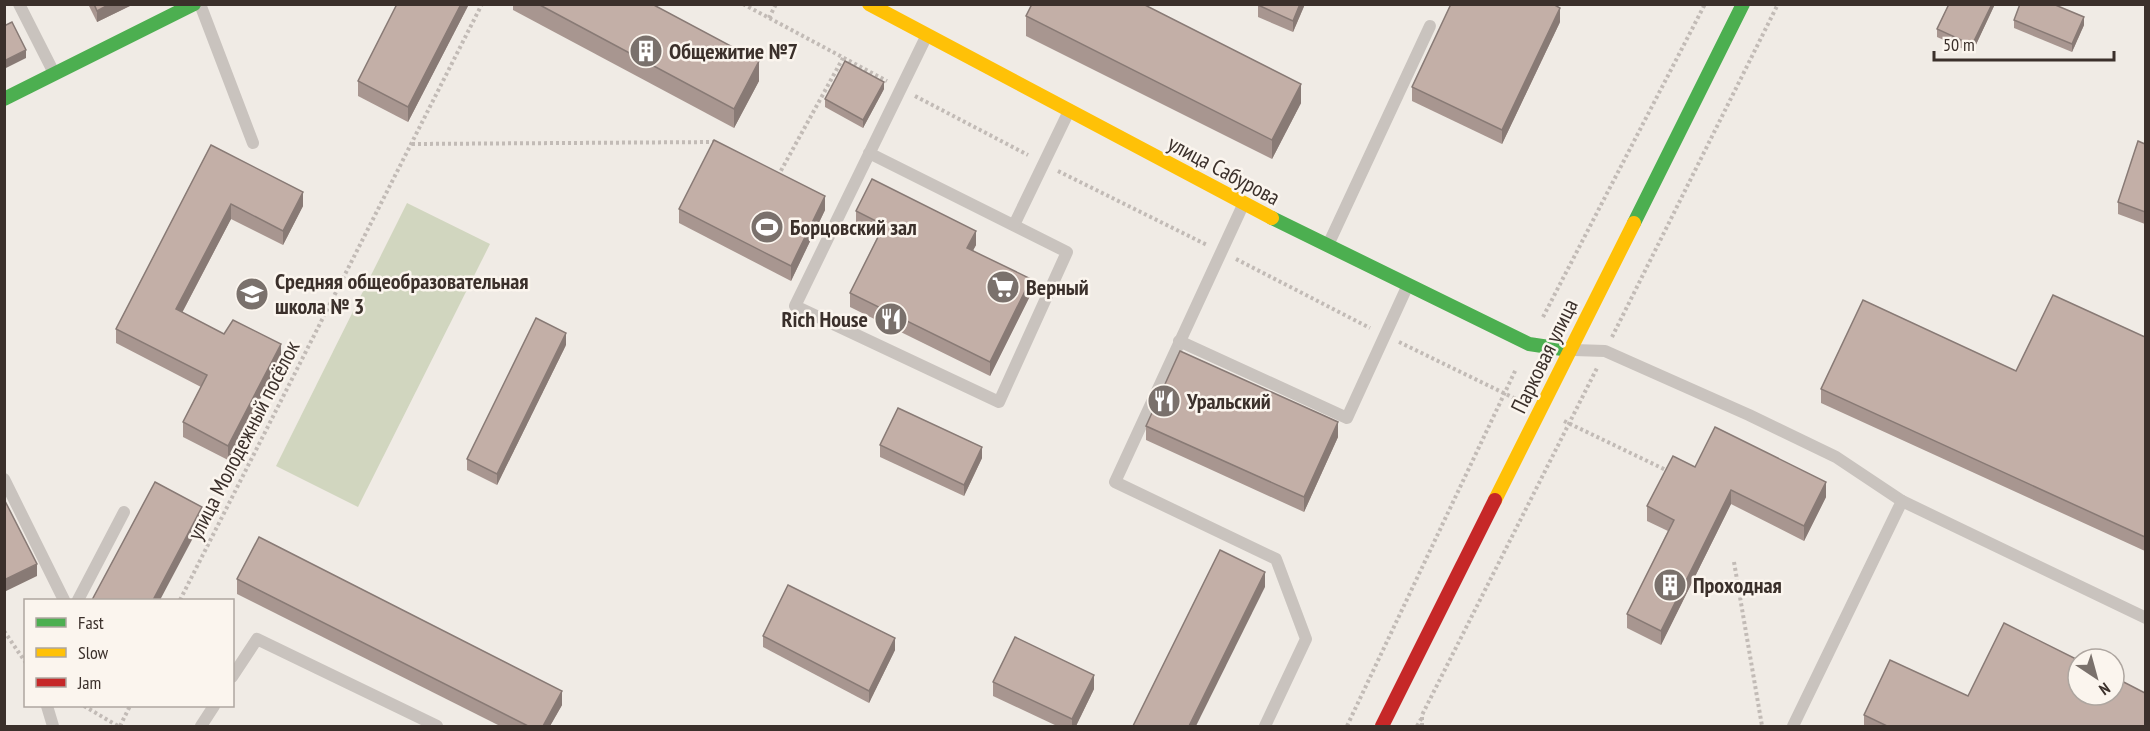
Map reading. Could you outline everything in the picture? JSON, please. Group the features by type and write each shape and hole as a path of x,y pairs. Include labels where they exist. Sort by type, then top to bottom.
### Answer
{"street":[{"path":"4,99 194,4"},
{"name":"Парковая улица","path":"1382,726 1743,4"},
{"name":"улица Сабурова","path":"872,5 1243,204 1327,246 1529,345 1569,350"}],"lane":[{"path":"19,4 55,74"},
{"path":"200,4 253,143"},
{"path":"1327,246 1430,26"},
{"path":"869,153 1067,252 999,402 795,306 869,153 927,35"},
{"path":"1014,225 1069,111"},
{"path":"1243,204 1114,482 1276,559 1306,639 1265,726"},
{"path":"1179,342 1347,418 1408,286"},
{"path":"1569,350 1605,351 1680,383 1836,457 1902,501 2145,618"},
{"path":"4,479 64,599"},
{"path":"1793,726 1902,501"},
{"path":"79,599 123,512"},
{"path":"234,674 257,639 437,726"},
{"path":"48,707 53,726"},
{"path":"201,726 213,707"}],"path":[{"name":"улица Молодежный посёлок","path":"181,599 482,4"},
{"path":"769,18 776,4"},
{"path":"768,171 778,177 843,58"},
{"path":"412,144 717,142 727,148"},
{"path":"1734,562 1762,726"},
{"path":"4,632 24,660"},
{"path":"87,707 119,726 129,707"},
{"path":"1417,726 1422,715"}],"green space":[{"path":"407,203 490,244 358,507 276,466"}],"building":[{"path":"94,4 110,4 97,11"},
{"path":"397,4 461,4 408,107 358,81"},
{"name":"Общежитие №7","path":"538,4 652,4 759,61 734,109"},
{"path":"1032,4 1143,4 1301,84 1272,140 1026,16"},
{"path":"1258,4 1300,4 1293,21"},
{"path":"1451,4 1553,4 1560,8 1502,130 1412,87"},
{"path":"1949,4 1992,4 1972,45 1937,29"},
{"path":"2020,4 2053,4 2084,17 2072,44 2014,20"},
{"path":"12,22 26,50 4,61 4,26"},
{"path":"845,61 884,82 863,120 825,99"},
{"path":"714,140 825,196 791,266 679,209"},
{"path":"2138,141 2145,144 2145,212 2118,202"},
{"path":"211,145 303,192 283,231 231,204 176,309 224,334 233,320 281,344 228,446 183,422 207,375 116,329"},
{"path":"872,179 976,231 967,248 1031,279 990,362 850,293 884,225 856,211"},
{"path":"2053,295 2145,337 2145,537 1821,389 1863,300 2016,371"},
{"path":"536,318 566,333 497,474 467,459"},
{"path":"1180,351 1338,422 1304,497 1146,426"},
{"path":"898,408 982,447 964,485 880,445"},
{"name":"Проходная","path":"1715,427 1826,482 1804,526 1731,490 1661,631 1627,614 1674,520 1647,506 1673,456 1695,467"},
{"path":"155,482 202,507 154,599 93,599"},
{"path":"4,499 37,564 4,580"},
{"path":"259,537 562,691 543,726 528,726 237,579"},
{"path":"1220,550 1265,572 1189,726 1133,726"},
{"path":"788,585 895,638 869,691 763,636"},
{"path":"2004,623 2066,654 2066,707 2126,707 2126,683 2145,693 2145,726 1887,726 1864,715 1890,660 1968,696"},
{"path":"1015,637 1094,675 1072,719 993,682"}],"traffic: fast":[{"path":"4,99 194,4"},
{"path":"1634,223 1743,4"},
{"path":"1272,218 1529,344 1569,350"}],"traffic: slow":[{"path":"869,4 1272,218"},
{"path":"1495,500 1634,223"}],"traffic: jam":[{"path":"1382,726 1495,500"}],"place":[{"name":"Общежитие №7","path":"646,51"},
{"name":"Борцовский зал","path":"767,227"},
{"name":"Верный","path":"1003,287"},
{"name":"Средняя общеобразовательная школа № 3","path":"252,294"},
{"name":"Rich House","path":"891,319"},
{"name":"Уральский","path":"1164,401"},
{"name":"Проходная","path":"1670,585"}]}
